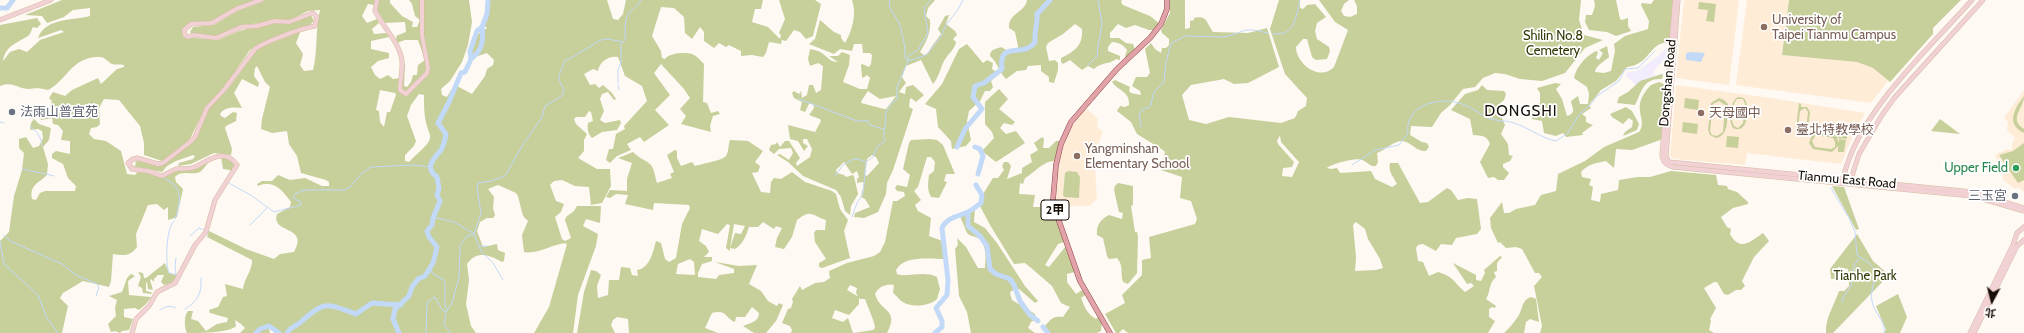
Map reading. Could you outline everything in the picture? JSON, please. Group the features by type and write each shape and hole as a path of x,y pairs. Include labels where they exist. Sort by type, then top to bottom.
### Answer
{"main road":[{"name":"2甲","path":"1110,333 1080,281 1055,209 1053,183 1056,165 1061,144 1069,126 1117,69 1150,38 1161,24 1167,9 1167,0"}],"street":[{"path":"0,20 51,0"},
{"path":"132,333 136,319 149,306 157,292 171,287 181,274 195,245 208,228 215,200 237,165 235,161 227,157 216,156 195,167 177,169 162,176 148,171 132,169 128,163 133,158 158,164 168,160 195,137 207,108 223,91 256,48 264,43 291,34 302,28 315,26 316,17 312,13 288,22 275,21 257,26 241,27 216,38 194,35 188,37 185,34 184,30 191,24 212,23 236,9 262,0"},
{"path":"377,0 375,11 396,44 401,56 402,69 400,90 406,94 427,73 428,68 422,35 422,0"},
{"name":"Dongshan Road","path":"1668,164 1662,159 1662,154 1675,0"},
{"name":"Dongshan Road","path":"1668,164 1666,156 1678,0"},
{"path":"1972,0 1878,107 1854,147 1844,180 1847,184 1851,181 1859,154 1884,111 1983,0"},
{"name":"Tianmu East Road","path":"1668,164 1973,192 2024,208"},
{"name":"Tianmu East Road","path":"1668,164 1673,167 1972,196 2024,211"},
{"path":"1970,333 2014,245 2017,233 2024,227"},
{"path":"1974,333 2017,246 2024,240"}],"shaded area":[{"path":"1684,0 1739,0 1729,85 1676,78"},
{"name":"University of Taipei Tianmu Campus","path":"1747,0 1789,0 1782,55 1857,62 1873,68 1888,81 1871,103 1736,85"},
{"path":"1667,47 1666,57 1654,71 1655,76 1636,85 1625,75 1628,72 1637,71 1657,57"},
{"path":"1676,85 1865,113 1856,129 1841,164 1747,153 1745,165 1674,159 1670,156"},
{"path":"2024,90 2024,192 2018,187 2015,189 2003,180 2002,171 1995,155 2007,149 2012,149 2012,144 2015,138 2007,130 2008,122 2004,118"},
{"name":"Yangminshan Elementary School","path":"1086,108 1098,119 1097,127 1103,132 1094,154 1097,198 1090,206 1056,206 1057,175 1063,145 1070,128"}],"green space":[{"path":"62,0 257,0 211,21 190,22 182,30 183,37 218,40 239,31 273,23 289,24 311,15 314,21 310,25 262,43 250,50 225,86 205,108 189,141 162,161 144,155 144,143 140,126 119,100 104,99 99,108 100,124 97,127 91,128 89,134 94,139 106,141 121,151 127,174 135,175 138,171 144,171 160,177 209,162 200,172 181,173 175,177 176,182 183,189 177,217 168,220 168,207 164,210 157,204 148,205 136,234 137,247 135,250 126,255 113,254 111,281 109,287 83,281 63,293 60,298 68,306 62,333 0,333 0,241 9,232 14,196 22,170 24,153 19,148 19,139 26,137 33,148 39,146 43,138 42,131 38,129 30,130 31,123 34,119 39,124 51,128 49,140 43,147 48,164 47,175 33,187 31,194 32,199 36,200 40,193 45,191 75,191 76,186 68,178 63,164 52,158 52,154 56,151 70,154 70,141 61,140 63,131 58,125 53,124 52,118 41,120 39,116 47,113 52,101 49,98 53,92 65,96 72,90 98,78 101,84 117,69 124,67 124,65 112,64 101,57 92,57 77,64 61,80 48,90 38,88 25,89 8,84 0,86 0,25 37,18 41,24 37,28 33,27 29,35 9,48 3,61 10,52 19,49 27,52 40,40 64,32 61,30 38,38 47,26 61,21 90,16 90,8 73,10 64,17 47,23 42,16 25,15"},
{"path":"265,0 390,0 390,3 402,16 413,22 412,27 417,27 420,20 415,16 412,4 409,0 469,0 472,22 468,45 462,62 450,81 441,89 442,95 447,97 451,90 457,86 472,94 485,76 487,69 493,65 494,60 487,53 475,57 468,55 475,36 487,28 482,24 487,13 488,0 607,0 613,19 618,20 623,14 626,0 763,0 761,9 755,9 752,22 768,27 780,39 781,35 779,33 785,19 779,0 815,0 821,4 813,36 806,39 800,32 794,30 786,41 782,40 781,44 769,42 766,53 763,57 752,55 741,56 741,51 729,45 726,47 719,43 714,48 704,41 704,32 700,27 692,39 685,33 684,17 674,8 661,7 652,36 661,51 662,58 665,59 673,54 685,53 692,54 698,58 704,64 703,102 707,103 711,113 718,111 720,114 713,116 710,126 711,132 681,124 686,116 680,109 690,98 684,89 661,64 654,73 670,95 655,110 669,125 644,142 640,137 627,144 631,150 617,156 610,163 606,160 609,149 613,149 616,134 625,129 624,126 647,101 642,86 625,76 618,57 611,57 602,62 598,71 593,69 584,74 590,85 595,84 599,88 603,85 616,99 614,100 608,92 602,94 600,99 604,111 600,120 605,123 620,120 621,123 617,130 602,132 592,138 588,127 588,123 593,121 591,112 589,111 585,117 576,117 574,119 576,124 587,134 584,140 584,151 578,158 597,169 610,169 611,186 602,203 591,205 589,187 575,186 562,180 554,181 550,185 556,201 564,204 561,212 555,217 562,239 565,241 571,238 565,220 566,217 574,211 577,206 601,206 600,223 586,219 583,226 598,234 596,246 578,295 573,333 534,333 549,307 567,244 564,243 536,251 524,252 522,235 528,221 523,216 516,193 498,185 488,189 494,197 493,208 495,215 493,218 487,218 480,222 477,231 483,247 497,244 498,250 505,253 504,261 502,262 492,257 479,255 467,264 469,280 466,304 471,326 476,333 276,333 271,327 269,329 270,333 240,333 245,328 235,320 236,326 227,330 187,333 185,322 188,311 193,311 191,319 198,321 206,331 217,324 227,322 228,318 210,313 209,310 218,307 223,297 227,296 225,284 243,289 252,263 252,260 207,237 209,231 246,249 274,259 280,254 294,252 298,243 297,237 294,233 279,225 276,220 277,214 290,207 291,202 277,187 268,184 258,186 257,184 262,181 272,181 278,175 290,180 305,178 322,186 329,186 329,182 326,180 301,173 297,156 289,144 287,131 272,133 261,129 270,87 265,82 257,66 255,68 254,76 259,83 258,87 242,79 234,93 242,108 227,109 220,114 225,118 233,112 237,113 236,121 225,128 232,149 231,155 214,153 191,164 178,166 179,163 193,159 195,156 193,155 176,161 167,166 162,172 132,166 136,165 135,162 141,160 165,164 193,141 204,117 212,105 227,90 256,51 261,48 301,30 296,43 303,54 300,65 304,71 313,70 316,55 320,10 308,11 290,20 242,25 216,37 191,34 190,32 193,27 214,25 241,9","holes":["368,4 374,5 385,23 405,22 406,32 396,36 397,38 394,40 397,43 405,40 418,40 425,60 418,65 417,75 413,75 411,82 407,87 404,86 405,64 401,63 400,78 393,79 388,75 380,79 375,75 371,67 378,61 389,58 389,53 371,49 371,41 389,37 386,33 374,34 372,29 379,23 377,19 367,23 362,16","380,90 395,93 396,95 390,112 387,112 384,127 380,122 379,111 376,110","419,94 424,95 425,119 430,137 425,146 409,162 405,161 405,155 414,146 416,141 407,116 411,105"]},
{"path":"852,0 935,0 928,8 926,16 930,20 930,29 925,44 920,52 924,55 928,53 941,34 938,29 945,16 949,15 946,24 955,31 957,35 953,39 956,42 954,47 944,61 933,84 921,60 906,66 902,77 906,83 899,92 905,94 906,87 913,85 924,95 916,102 911,98 910,99 909,107 913,109 893,170 887,183 886,194 878,212 864,218 854,217 855,213 870,207 865,199 861,197 864,183 857,183 857,179 859,177 857,171 852,174 844,162 836,170 837,173 846,177 854,176 858,194 851,206 850,215 845,211 841,197 836,190 803,176 788,162 777,155 780,154 789,160 793,153 791,148 779,149 774,154 769,150 771,145 776,144 777,142 780,147 785,141 789,141 800,158 796,163 797,166 810,157 812,149 807,139 803,139 803,143 808,146 804,151 798,141 790,139 788,125 815,132 821,121 820,119 809,115 814,108 813,104 809,104 805,112 800,110 802,102 794,98 792,93 794,91 799,94 801,91 802,98 807,95 809,85 813,85 816,93 821,90 823,66 818,63 810,66 808,59 810,49 820,52 831,61 835,62 838,62 829,56 838,56 842,52 850,55 849,65 843,82 860,89 867,89 870,78 867,75 863,78 862,77 861,65 862,64 869,67 871,64 872,55 870,53 863,53 862,44 854,44 852,51 840,49 834,54 809,44 815,39 820,20 834,32 841,35 841,38 845,43 853,22","holes":["868,91 880,99 896,96 886,109 884,109 861,103","872,155 876,157 879,163 867,176 865,175 867,159"]},
{"path":"1027,0 1122,0 1121,2 1123,5 1150,16 1159,23 1155,30 1149,30 1135,25 1126,28 1118,24 1110,33 1110,38 1119,38 1126,43 1133,44 1135,50 1126,59 1126,48 1121,44 1112,42 1108,47 1108,51 1120,56 1120,60 1116,59 1094,69 1088,66 1082,70 1070,60 1063,64 1061,62 1061,58 1074,50 1081,40 1082,29 1075,24 1063,34 1048,43 1046,47 1049,61 1055,60 1058,63 1058,70 1054,83 1049,82 1049,77 1041,71 1041,65 1028,66 1026,70 1017,71 1006,79 990,54 994,50 1001,47 1010,52 1018,52 1015,32 1009,28 1009,23 1011,19 1024,7"},
{"name":"Shilin No.8 Cemetery","path":"1170,0 1185,0 1185,29 1190,28 1190,21 1199,17 1206,20 1213,32 1248,33 1267,28 1279,67 1248,83 1234,84 1224,79 1191,85 1182,95 1189,120 1206,124 1229,117 1281,123 1295,118 1298,111 1306,106 1307,98 1285,74 1270,29 1279,0 1300,0 1300,8 1303,9 1307,5 1315,4 1326,17 1317,23 1315,31 1317,39 1329,47 1330,51 1327,59 1316,60 1312,57 1307,39 1303,39 1296,47 1297,53 1304,65 1316,72 1322,73 1334,67 1348,30 1335,22 1319,0 1349,0 1344,4 1341,11 1344,16 1350,17 1357,14 1357,6 1354,0 1581,0 1579,20 1584,35 1603,40 1585,48 1565,73 1542,81 1520,79 1505,74 1495,73 1483,78 1475,87 1463,89 1450,105 1441,113 1432,127 1411,126 1410,135 1422,142 1427,143 1429,147 1426,151 1419,150 1407,142 1400,141 1377,153 1378,162 1376,166 1372,166 1359,159 1355,159 1329,166 1327,168 1337,168 1340,173 1371,171 1375,179 1392,187 1397,184 1390,171 1390,163 1398,163 1420,203 1428,202 1447,188 1451,190 1458,200 1468,198 1477,199 1481,229 1477,234 1456,238 1452,245 1441,244 1436,251 1423,244 1418,245 1416,248 1418,261 1423,262 1429,276 1438,272 1444,274 1451,278 1465,292 1474,286 1471,283 1467,284 1453,263 1476,275 1476,280 1481,281 1485,273 1484,270 1500,256 1502,257 1497,263 1497,271 1494,272 1496,277 1492,282 1486,299 1496,306 1495,308 1492,307 1489,309 1489,317 1495,321 1488,333 1128,333 1123,329 1119,333 1116,333 1105,314 1125,303 1122,295 1142,275 1142,260 1151,258 1149,237 1195,224 1197,219 1191,201 1180,198 1182,177 1161,170 1165,152 1137,134 1131,122 1117,111 1120,106 1125,107 1129,105 1129,100 1126,94 1112,82 1115,80 1130,87 1129,91 1131,93 1141,95 1140,91 1132,86 1136,77 1147,77 1150,73 1145,49 1151,43 1155,49 1161,53 1162,48 1166,48 1169,45 1169,39 1162,33 1161,30 1170,13","holes":["1280,135 1281,142 1299,162 1292,177 1282,176 1283,168 1292,167 1294,162 1278,144 1277,141","1356,222 1365,229 1368,239 1380,259 1383,268 1376,270 1355,271 1356,257 1353,225"]},
{"path":"1594,0 1616,0 1620,19 1622,20 1628,18 1628,26 1631,31 1616,36 1607,32 1589,30 1585,22 1586,15 1592,15 1595,6"},
{"path":"1654,0 1674,0 1670,43 1658,45 1641,62 1627,67 1616,81 1601,90 1589,105 1591,108 1582,114 1586,117 1586,122 1593,125 1582,133 1583,135 1566,137 1563,133 1556,136 1544,133 1542,121 1532,119 1531,108 1540,103 1540,93 1537,88 1555,83 1561,84 1556,89 1562,99 1567,116 1573,112 1571,101 1578,96 1580,104 1588,104 1589,94 1587,87 1574,78 1579,66 1585,59 1596,51 1598,52 1596,58 1599,60 1603,53 1599,50 1607,46 1609,57 1599,65 1595,72 1604,73 1611,71 1615,51 1614,44 1625,36 1648,29 1649,21 1641,5 1642,3 1651,4"},
{"path":"1789,0 1961,0 1933,28 1933,34 1890,82 1873,68 1857,62 1782,55"},
{"path":"1699,2 1716,4 1714,22 1706,21 1708,10 1698,9"},
{"path":"967,44 983,63 987,60 993,63 992,69 999,74 991,81 993,87 990,91 985,91 980,101 969,111 967,121 971,140 966,146 952,149 951,141 938,127 936,109 925,104 942,84 959,49"},
{"path":"1662,74 1662,79 1656,79 1644,86 1635,105 1617,103 1619,97 1628,92 1640,81"},
{"path":"1659,82 1666,85 1663,139 1632,150 1616,149 1614,168 1606,161 1586,167 1581,172 1582,177 1591,179 1589,185 1593,187 1591,200 1600,202 1601,194 1618,190 1619,180 1650,177 1671,171 1716,175 1718,185 1727,186 1728,189 1737,192 1748,202 1748,204 1733,208 1721,217 1727,227 1731,229 1730,234 1734,239 1738,243 1745,244 1763,233 1769,241 1754,257 1742,281 1745,286 1741,290 1736,290 1728,295 1724,294 1717,282 1714,282 1704,288 1716,308 1710,319 1709,330 1714,333 1540,333 1542,326 1534,286 1542,277 1539,273 1535,273 1522,249 1516,247 1506,248 1500,242 1498,243 1491,228 1490,218 1502,202 1504,213 1509,213 1516,209 1535,205 1541,195 1556,191 1558,174 1585,161 1604,147 1639,132 1642,125 1640,108 1641,99 1651,85"},
{"path":"1482,85 1487,90 1504,91 1506,94 1504,100 1497,106 1505,125 1501,134 1508,144 1509,155 1513,156 1510,161 1503,164 1503,167 1509,173 1504,180 1498,180 1494,177 1488,178 1480,162 1490,144 1483,136 1473,135 1470,119 1451,110 1465,94 1478,90"},
{"path":"999,89 1008,99 999,109 1015,122 1012,125 1004,123 1000,128 1006,134 1016,131 1025,143 996,162 982,151 994,138 992,132 985,124 985,102"},
{"path":"2024,96 2017,121 2024,129 2024,133 2018,129 2013,121 2015,111"},
{"path":"1738,97 1744,98 1748,113 1745,124 1742,128 1738,129 1733,128 1731,125 1730,116 1735,99","holes":["1737,99 1743,99 1745,104 1743,123 1738,128 1734,126 1733,123 1733,108"]},
{"path":"1685,98 1699,100 1698,110 1684,108"},
{"path":"1719,98 1728,104 1726,129 1724,133 1716,138 1710,135 1708,130 1711,103","holes":["1719,101 1725,105 1723,132 1717,136 1712,135 1710,131 1713,104"]},
{"path":"1799,103 1801,104 1801,107 1807,107 1810,112 1808,130 1803,135 1798,134 1796,128","holes":["1805,108 1808,112 1806,130 1801,133 1798,128 1800,111"]},
{"path":"1626,107 1632,111 1639,124 1637,130 1623,136 1625,132 1632,127 1633,121 1629,118 1623,124 1610,114"},
{"path":"1940,119 1960,134 1931,131"},
{"path":"1683,122 1698,124 1697,134 1682,132"},
{"path":"1811,132 1847,136 1847,139 1837,138 1839,143 1839,139 1846,140 1844,152 1838,152 1838,146 1832,152 1813,149 1809,143 1812,135","holes":["1816,135 1833,138 1835,147 1831,149 1815,147 1812,141"]},
{"path":"1727,136 1739,137 1738,148 1726,147"},
{"path":"1042,137 1044,139 1043,148 1049,148 1056,141 1061,141 1056,161 1044,164 1025,178 1023,184 1020,183 1019,194 1035,195 1033,207 1040,207 1040,204 1052,202 1064,242 1058,244 1045,265 1049,267 1066,246 1075,272 1067,274 1067,282 1076,294 1082,290 1085,295 1081,298 1086,310 1096,319 1098,317 1102,322 1101,331 1097,333 1047,333 1045,326 1054,318 1063,317 1070,307 1061,303 1052,286 1025,263 1014,264 980,206 982,203 980,199 993,178 998,178 1004,170 1002,166 1004,162 1008,162 1011,166 1007,179 1022,173 1022,168 1032,162 1030,155 1038,150 1034,143"},
{"path":"730,140 748,141 763,151 755,162 760,166 758,172 752,173 761,192 770,193 771,182 774,178 781,179 792,172 805,182 832,191 836,194 840,209 848,220 844,231 850,258 822,268 819,267 819,263 826,259 815,242 814,233 816,230 825,230 826,220 812,214 806,214 797,220 792,237 784,249 775,247 777,238 782,228 776,226 774,229 763,222 758,227 749,227 742,242 735,249 730,248 730,251 726,248 730,225 727,224 718,234 702,229 699,241 706,246 709,252 704,257 712,257 712,261 702,264 698,277 716,279 719,275 734,273 734,269 715,262 739,266 757,265 749,284 761,291 768,301 777,306 779,303 783,305 776,321 766,333 754,333 743,326 754,322 759,316 759,313 752,307 745,317 736,317 735,322 721,312 712,313 705,328 718,333 629,333 628,319 617,317 613,320 611,325 615,333 577,333 584,292 591,270 596,271 601,275 597,286 598,298 608,295 609,280 619,280 621,267 630,268 632,275 638,276 637,270 641,269 648,263 656,241 661,243 665,259 669,262 676,258 682,224 690,208 689,205 654,203 653,210 625,204 628,195 616,194 610,198 606,197 610,190 627,191 627,179 632,163 618,158 633,152 652,166 657,183 672,178 670,174 674,172 667,155 675,150 677,151 677,158 681,166 692,162 695,166 726,156 728,153","holes":["734,224 745,226 741,234 735,233 730,248","690,259 694,262 695,275 676,274 678,264"]},
{"path":"911,140 937,140 943,145 955,174 946,174 944,181 947,182 939,198 931,197 928,189 929,175 934,171 935,162 931,157 927,157 918,187 914,191 921,200 915,205 918,211 931,218 929,236 945,242 946,257 944,259 911,260 900,265 896,270 897,274 901,275 927,274 937,277 940,289 937,299 929,304 919,306 904,303 893,293 894,285 886,285 878,289 875,294 877,300 890,315 890,325 887,333 853,333 791,333 792,330 790,326 782,323 788,309 791,308 793,302 792,299 800,286 802,290 815,283 824,282 830,278 829,271 847,263 874,256 880,252 885,242 893,201 897,201 905,196 904,192 897,191 895,188 897,185 907,187 910,175 903,169","holes":["850,285 857,288 856,293 858,297 847,290","859,298 865,299 875,328 873,330 853,333 848,318 843,322 832,318 835,310 849,315 859,304"]},
{"name":"Upper Field","path":"2024,143 2024,180 2018,183 1999,155 2013,151"},
{"path":"221,157 227,158 235,164 231,172 230,170 223,169"},
{"path":"1068,171 1077,172 1080,177 1079,198 1064,197 1063,195 1065,173"},
{"path":"1118,183 1133,186 1133,205 1131,206 1135,232 1137,232 1138,236 1137,273 1128,284 1123,282 1119,261 1117,258 1109,259 1103,238 1097,235 1098,225 1101,220 1109,215 1122,219 1123,213 1119,212 1114,190"},
{"path":"1832,186 1844,187 1859,229 1856,230"},
{"path":"975,209 974,222 985,228 997,243 1025,286 1038,301 1035,303 1019,289 1011,291 1010,293 1012,300 1035,314 1036,319 1031,322 1028,328 1035,333 971,333 967,312 959,296 955,249 958,245 957,238 966,247 978,268 985,268 986,260 984,246 980,239 967,233 960,216"},
{"name":"Tianhe Park","path":"1857,234 1873,261 1889,275 1833,333 1826,333 1828,317 1839,291 1844,291 1849,286 1848,269 1838,267 1837,279 1831,279 1830,269"},
{"path":"165,263 169,273 177,275 175,279 164,285 161,282 164,275 158,275 154,279 154,282 151,279 150,280 153,290 148,289 147,282 146,283 146,291 151,292 152,294 143,293 142,288 138,286 141,277 138,272 143,273 144,278 146,278"},
{"path":"131,274 135,276 128,281 129,295 151,297 139,310 135,308 124,309 124,317 133,319 129,330 122,331 120,333 115,331 111,332 108,324 116,316 115,308 117,300 109,296 122,292 127,278"},
{"path":"1898,294 1907,317 1900,333 1884,333 1886,330 1876,306"},
{"path":"1531,297 1536,299 1539,322 1530,319 1526,322 1524,333 1504,333 1519,315 1524,302"}],"water":[{"path":"1686,53 1705,53 1701,62 1686,60"}],"waterway":[{"path":"0,8 7,8 13,0"},
{"path":"399,333 393,319 395,309 409,296 412,287 418,279 425,276 433,263 437,247 429,237 427,231 432,225 433,218 440,201 437,195 439,188 437,177 431,170 433,159 441,150 446,134 438,123 449,102 461,73 465,72 471,59 470,51 477,31 482,27 487,14 488,0"},
{"path":"426,333 427,302 435,297 443,311 446,312 452,303 459,277 460,246 467,236 474,234 481,213 477,188 478,183 491,181 505,176 522,146 542,117 545,106 563,95 564,89 561,85 559,77 565,60 601,40 608,39 623,42 625,40 626,18 641,0"},
{"path":"890,0 889,6 900,25 905,47 905,58 908,61 926,55 940,38 946,25 957,11 963,0"},
{"path":"908,60 908,56 918,50 928,33 924,8 931,0"},
{"path":"957,147 965,129 982,109 973,97 975,86 984,83 1002,69 1002,60 1004,55 1008,52 1025,49 1030,47 1035,42 1037,14 1050,0"},
{"path":"1088,65 1098,55 1097,52 1102,23 1098,0"},
{"path":"1273,34 1281,34 1287,32 1291,28 1296,19 1300,0"},
{"path":"471,59 480,49 483,37 482,27"},
{"path":"1141,127 1139,115 1143,109 1150,107 1154,92 1164,82 1166,62 1171,43 1186,36 1225,37 1246,30 1268,33"},
{"path":"618,83 618,70 621,62 621,43"},
{"path":"1352,165 1375,150 1399,145 1408,133 1408,123 1412,115 1418,109 1435,102 1444,101 1462,104 1490,119 1508,121 1545,138 1556,141 1568,133 1578,116 1597,96 1619,81 1625,69 1638,68 1655,51"},
{"path":"835,176 843,165 854,159 866,162 873,157 877,147 885,141 885,115 890,105 897,99 897,87 908,61"},
{"path":"618,85 619,90"},
{"path":"799,99 857,121 868,121 870,125 883,129"},
{"path":"0,122 4,123"},
{"path":"30,127 39,135 42,146"},
{"path":"975,147 980,149 983,156 978,174"},
{"path":"852,217 857,203 863,194 866,163"},
{"path":"229,183 252,196 274,212 301,205 301,202 293,198 295,194 304,190 345,190 350,187 362,173 371,167 412,165 431,167"},
{"path":"23,169 54,176"},
{"path":"164,178 174,185 179,194 179,202 175,219"},
{"path":"935,333 942,327 942,321 936,308 947,295 948,280 942,228 950,219 968,212 981,203 982,195 976,185"},
{"path":"1831,188 1849,218 1855,232 1857,255 1869,263 1876,272 1872,290 1872,301 1884,325 1884,333"},
{"path":"250,225 268,207"},
{"path":"968,212 968,226 980,236 987,246 990,269 996,274 1010,279 1020,301 1030,315 1038,321"},
{"path":"433,217 454,222 473,233"},
{"path":"174,221 169,231 167,262 169,273 177,275"},
{"path":"190,236 199,228 204,230"},
{"path":"474,234 481,251 493,263 503,280"},
{"path":"3,235 12,242 62,264 76,275 97,284 99,287 96,296"},
{"path":"0,242 4,264 38,295 47,318 58,333"},
{"path":"480,246 487,246"},
{"path":"176,258 176,274"},
{"path":"1842,302 1843,297 1851,285 1855,264 1860,258"},
{"path":"431,266 432,273 444,280 445,303 447,310"},
{"path":"185,309 196,300 201,288 201,278"},
{"path":"287,333 292,327 322,307 333,306 356,314 372,303 401,305"},
{"path":"160,310 168,306 176,308"},
{"path":"446,313 444,325 451,333"},
{"path":"256,333 260,329 269,326 279,333"},
{"path":"1043,327 1048,333"}],"place":[{"name":"University of Taipei Tianmu Campus","path":"1764,27"},
{"name":"法雨山普宜苑","path":"12,112"},
{"name":"天母國中","path":"1701,113"},
{"name":"臺北特教學校","path":"1788,130"},
{"name":"Yangminshan Elementary School","path":"1077,156"},
{"name":"Upper Field","path":"2016,168"},
{"name":"三玉宮","path":"2015,196"}],"district":[{"name":"DONGSHI","path":"1521,112"}]}
